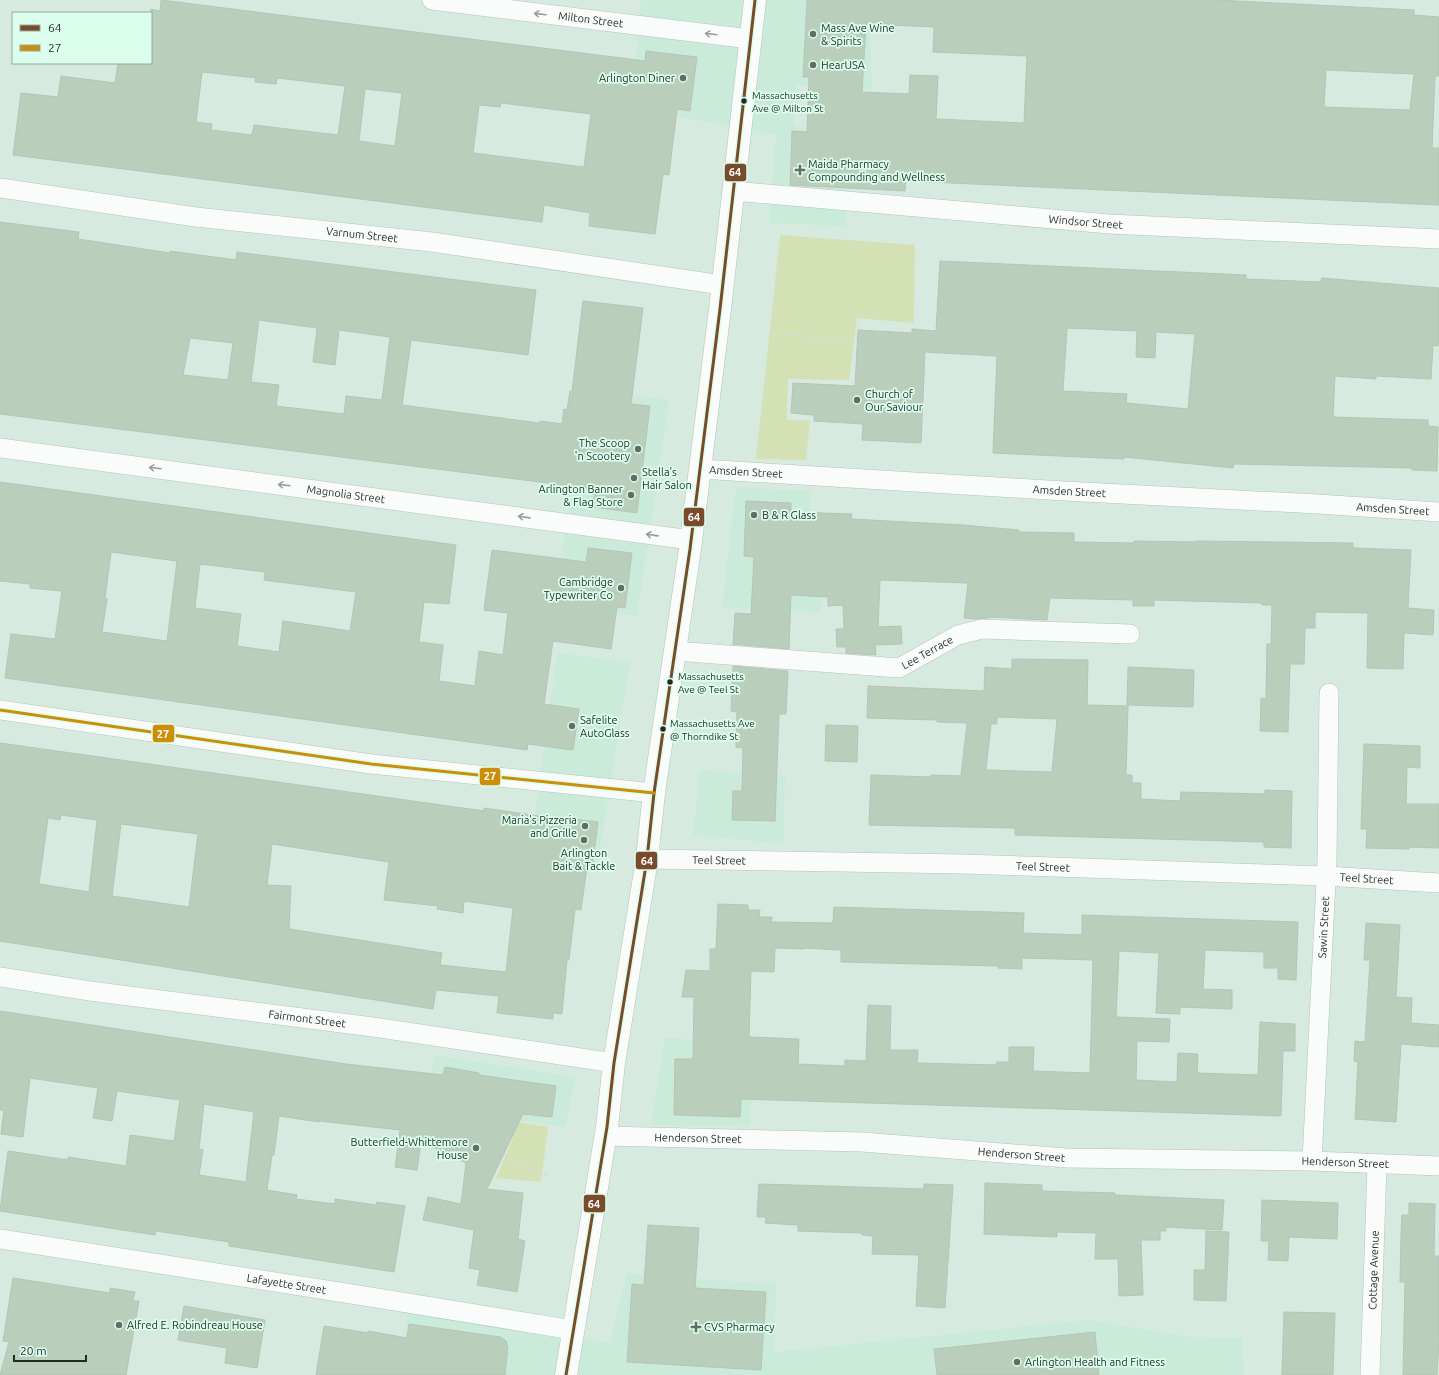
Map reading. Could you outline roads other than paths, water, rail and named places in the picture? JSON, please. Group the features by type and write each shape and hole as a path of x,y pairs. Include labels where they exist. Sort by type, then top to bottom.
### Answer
{"highway":[{"path":"566,1375 605,1136 614,1063 647,859 654,793 691,540 755,0"}],"street":[{"name":"Milton Street","path":"432,0 750,39"},
{"name":"Varnum Street","path":"0,188 196,217 432,242 722,285"},
{"name":"Windsor Street","path":"733,191 1109,224 1439,239"},
{"name":"Magnolia Street","path":"0,448 691,540"},
{"name":"Amsden Street","path":"700,469 1439,512"},
{"name":"Lee Terrace","path":"675,651 899,668 958,635 982,629 1130,634"},
{"name":"Sawin Street","path":"1312,1161 1326,876 1329,692"},
{"path":"0,710 372,764 654,793"},
{"name":"Teel Street","path":"647,859 963,864 1326,876 1439,883"},
{"name":"Fairmont Street","path":"0,977 90,991 373,1027 614,1063"},
{"name":"Henderson Street","path":"605,1136 862,1142 1066,1158 1312,1161 1377,1165 1439,1166"},
{"name":"Cottage Avenue","path":"1370,1375 1377,1165"},
{"name":"Lafayette Street","path":"0,1239 573,1330"}],"place":[{"name":"Mass Ave Wine & Spirits","path":"813,34"},
{"name":"HearUSA","path":"813,65"},
{"name":"Arlington Diner","path":"683,78"},
{"name":"Massachusetts Ave @ Milton St","path":"744,101"},
{"name":"Maida Pharmacy Compounding and Wellness","path":"800,170"},
{"name":"Church of Our Saviour","path":"857,400"},
{"name":"The Scoop 'n Scootery","path":"638,449"},
{"name":"Stella's Hair Salon","path":"634,478"},
{"name":"Arlington Banner & Flag Store","path":"631,495"},
{"name":"B & R Glass","path":"754,515"},
{"name":"Cambridge Typewriter Co","path":"621,588"},
{"name":"Massachusetts Ave @ Teel St","path":"670,682"},
{"name":"Safelite AutoGlass","path":"572,726"},
{"name":"Massachusetts Ave @ Thorndike St","path":"663,729"},
{"name":"Maria's Pizzeria and Grille","path":"585,826"},
{"name":"Arlington Bait & Tackle","path":"584,840"},
{"name":"Butterfield-Whittemore House","path":"476,1148"},
{"name":"Alfred E. Robindreau House","path":"119,1325"},
{"name":"CVS Pharmacy","path":"696,1327"},
{"name":"Arlington Health and Fitness","path":"1017,1362"}]}
